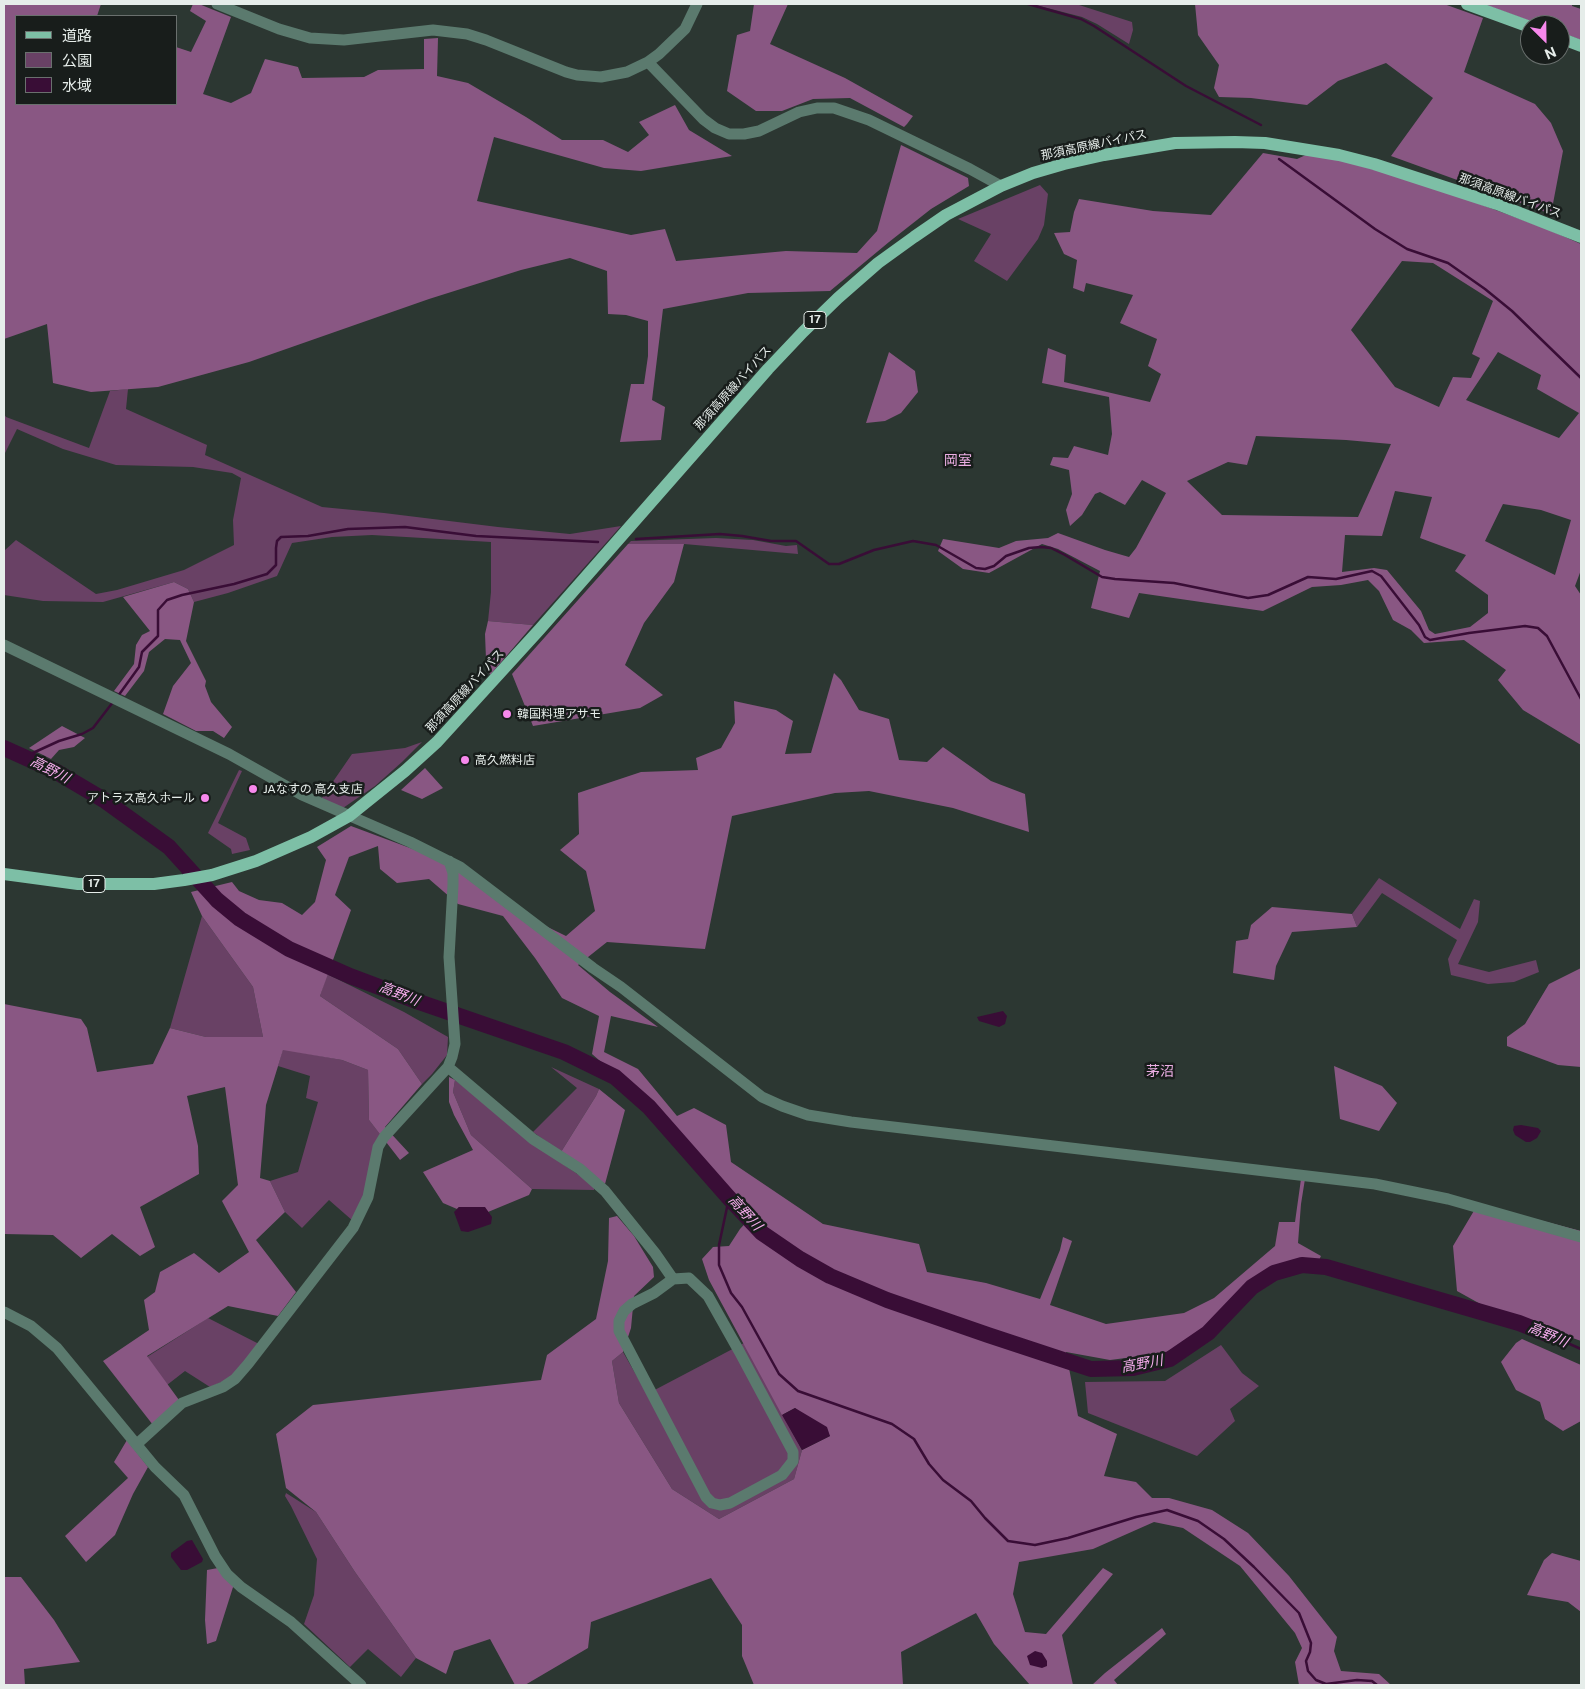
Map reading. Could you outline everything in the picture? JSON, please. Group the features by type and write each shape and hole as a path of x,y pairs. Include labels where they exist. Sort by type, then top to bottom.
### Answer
{"main road":[{"path":"1467,4 1520,23"},
{"name":"那須高原線バイパス","path":"4,874 78,884 154,884 184,880 237,868 278,852 349,816 405,771 443,735 522,649 768,369 817,318 878,263 946,215 1001,186 1033,173 1064,164 1175,143 1265,143 1339,155 1374,164 1497,204 1581,237"}],"street":[{"path":"217,4 278,29 310,38 344,40 434,30 467,34 566,72 601,77 627,72 648,62 668,47 685,29 697,4"},
{"path":"648,62 703,119 715,128 729,134 759,131 799,112 817,108 834,108 851,112 878,124 1001,186"},
{"path":"4,645 229,754 302,795 449,861 485,884 762,1097 782,1106 800,1112 851,1122 924,1132 1384,1186 1448,1199 1581,1237"},
{"path":"137,1444 182,1404 223,1387 235,1378 248,1364 353,1228 368,1197 378,1147 384,1137 448,1067 455,1044 449,957 453,873 449,861"},
{"path":"448,1067 533,1139 580,1169 605,1191 655,1253 673,1279"},
{"path":"689,1278 708,1296 793,1452 793,1461 782,1475 730,1503 720,1505 712,1503 706,1497 619,1331 619,1321 624,1311 673,1279 689,1278"},
{"path":"4,1312 31,1326 57,1348 155,1467 184,1495 215,1556 227,1574 241,1587 291,1622 361,1685"}],"green space":[{"path":"1032,4 1076,4 1132,22 1133,30 1129,44 1082,17"},
{"path":"1040,185 1048,194 1044,225 1038,239 1007,281 974,261 991,234 958,219"},
{"path":"128,389 126,409 207,445 205,455 322,507 570,534 621,526 533,625 488,621 491,592 491,542 372,535 332,537 292,543 277,576 228,593 194,602 188,589 174,582 103,602 43,601 4,595 4,551 16,540 96,594 117,590 184,570 234,545 233,520 241,478 232,473 193,467 116,465 63,449 17,429 4,455 4,414 6,417 89,448 110,391"},
{"path":"716,538 753,540 786,546 797,545 798,554 684,544 628,544 631,541"},
{"path":"422,742 375,786 343,808 321,799 352,754 405,748"},
{"path":"239,770 242,771 218,823 246,838 250,850 232,854 231,849 208,833"},
{"path":"1379,878 1460,929 1474,899 1480,901 1478,922 1458,964 1489,972 1536,960 1539,972 1514,982 1488,984 1451,975 1448,959 1457,940 1382,893 1357,927 1352,914"},
{"path":"202,916 253,987 263,1037 206,1037 170,1028"},
{"path":"327,974 404,1012 448,1037 447,1055 422,1084 398,1049 320,996"},
{"path":"283,1049 342,1060 368,1070 369,1120 380,1134 364,1197 353,1221 329,1200 302,1228 285,1212 270,1181 298,1172 318,1102 306,1098 310,1076 278,1066"},
{"path":"551,1067 599,1089 561,1152 533,1132 577,1088"},
{"path":"455,1080 567,1167 594,1185 594,1190 532,1189 471,1135 453,1092"},
{"path":"208,1318 259,1344 234,1377 210,1387 185,1371 167,1385 147,1357"},
{"path":"744,1343 802,1450 794,1479 719,1519 672,1489 619,1403 612,1361 623,1352 647,1394"},
{"path":"1221,1345 1242,1373 1259,1386 1230,1409 1235,1421 1197,1456 1088,1413 1085,1382 1165,1381"},
{"path":"286,1493 316,1512 355,1572 416,1658 401,1677 368,1649 350,1667 304,1624 314,1595 317,1559 285,1496"}],"shaded area":[{"path":"4,4 101,4 97,15 15,15 15,105 178,105 178,48 191,52 206,21 190,11 193,4 199,4 231,17 203,94 231,103 251,93 265,59 298,67 302,78 364,77 378,70 424,69 424,39 438,38 437,76 468,83 562,140 603,140 628,152 649,135 639,122 675,105 689,130 732,156 641,171 604,168 494,137 477,201 631,235 665,229 676,261 786,251 857,253 877,231 901,145 968,178 969,186 931,209 830,291 748,293 663,309 652,400 665,407 661,440 620,442 631,384 644,384 648,356 648,321 626,315 608,314 607,271 570,258 521,270 429,299 249,362 158,387 91,392 53,383 47,324 4,339"},
{"path":"754,4 788,4 770,44 845,78 913,116 904,127 850,98 813,99 782,111 756,111 727,91 737,35 750,31"},
{"path":"1195,4 1444,4 1483,18 1464,72 1535,104 1551,123 1563,151 1551,214 1391,156 1433,98 1386,63 1338,81 1307,105 1251,98 1219,97 1214,88 1219,65 1198,35"},
{"path":"1483,4 1572,4 1572,6 1581,9 1581,40 1570,36 1570,15 1520,15 1520,17"},
{"path":"1263,153 1297,159 1308,154 1351,163 1428,185 1547,229 1581,244 1581,570 1575,586 1581,595 1581,745 1523,710 1498,680 1506,670 1464,640 1424,643 1411,630 1393,620 1379,591 1368,580 1341,585 1312,587 1263,611 1139,593 1129,618 1091,608 1100,571 1058,549 1042,544 989,573 963,569 938,551 943,539 999,548 1016,541 1048,538 1058,533 1129,557 1136,548 1166,493 1142,480 1125,505 1100,492 1095,494 1082,515 1070,526 1066,510 1072,494 1069,470 1050,465 1053,457 1068,458 1074,446 1108,455 1112,434 1109,397 1042,383 1048,348 1066,355 1064,382 1150,402 1161,374 1148,366 1157,339 1120,323 1133,295 1086,283 1084,292 1073,288 1077,260 1064,254 1054,233 1070,232 1079,199 1153,211 1211,215","holes":["1402,261 1433,263 1493,301 1472,354 1480,358 1471,378 1453,377 1439,407 1395,387 1351,330","1498,352 1541,375 1537,389 1579,413 1559,438 1466,400","1256,436 1391,444 1358,517 1222,515 1187,481 1228,462 1247,465","1395,491 1432,497 1420,538 1466,555 1455,571 1488,595 1488,613 1470,627 1435,634 1429,630 1421,611 1387,570 1374,568 1342,572 1345,535 1382,536","1503,504 1541,510 1571,520 1555,575 1485,541"]},
{"path":"889,352 915,371 918,392 901,413 885,421 866,423"},
{"path":"628,544 684,544 674,582 644,623 625,665 663,695 640,708 533,726 512,674"},
{"path":"174,582 188,589 194,602 186,641 206,681 205,686 211,702 232,727 224,738 213,731 196,731 163,714 173,686 191,663 180,640 165,639 149,652 144,671 125,696 114,691 134,664 136,645 142,635 150,631 123,597"},
{"path":"488,621 533,625 490,675 486,659 485,634"},
{"path":"834,673 841,680 859,710 889,719 899,760 927,762 943,747 991,781 1025,794 1029,832 953,808 869,791 835,793 732,816 705,949 607,942 578,965 610,992 658,1027 611,1016 604,1052 638,1069 677,1116 694,1108 726,1125 731,1162 823,1224 919,1244 927,1272 986,1283 1040,1299 1060,1250 1063,1237 1072,1241 1050,1305 1106,1324 1184,1313 1214,1298 1275,1246 1279,1222 1295,1222 1301,1179 1305,1179 1298,1243 1321,1256 1318,1262 1304,1262 1283,1266 1246,1285 1210,1327 1165,1353 1110,1360 1066,1352 1078,1416 1117,1434 1104,1476 1136,1482 1152,1498 1169,1498 1212,1510 1248,1533 1289,1576 1337,1637 1334,1651 1341,1671 1379,1674 1391,1685 1299,1685 1295,1662 1302,1648 1295,1633 1240,1566 1183,1528 1154,1522 1093,1549 1019,1562 1013,1594 1025,1632 1046,1634 1103,1568 1113,1574 1062,1635 1073,1685 1030,1685 994,1644 976,1613 901,1652 903,1685 754,1685 742,1656 742,1625 711,1578 591,1622 588,1648 525,1685 515,1685 490,1639 454,1651 446,1674 416,1658 355,1572 316,1512 286,1488 276,1434 313,1405 541,1380 547,1355 596,1319 608,1261 609,1218 617,1216 634,1236 653,1267 654,1277 634,1296 631,1328 623,1352 612,1361 619,1403 672,1489 719,1519 794,1479 802,1450 830,1436 795,1408 782,1415 709,1280 702,1259 713,1247 729,1246 740,1229 753,1215 659,1112 592,1054 599,1016 562,998 503,916 458,904 429,879 397,883 380,869 378,846 349,857 335,895 351,910 320,996 398,1049 422,1084 385,1127 409,1153 400,1160 369,1120 368,1070 342,1060 283,1050 266,1105 260,1178 270,1181 285,1212 256,1240 296,1292 278,1316 228,1306 147,1356 179,1400 153,1425 103,1361 149,1330 144,1300 155,1292 160,1272 194,1253 219,1273 249,1252 222,1201 238,1185 225,1087 187,1096 198,1146 199,1174 140,1207 155,1247 140,1256 112,1234 81,1258 53,1235 4,1234 4,1004 81,1019 87,1028 97,1072 153,1064 170,1028 206,1037 263,1037 253,987 202,916 191,892 232,882 239,891 259,900 282,903 302,915 315,902 326,860 317,847 351,826 418,851 459,871 513,910 566,936 595,911 586,871 560,850 579,834 578,793 641,772 698,770 696,758 721,748 735,723 734,701 776,710 793,721 785,754 811,753"},
{"path":"62,726 85,738 74,747 59,750 51,759 29,748"},
{"path":"425,768 443,788 422,799 401,790"},
{"path":"1272,907 1352,914 1357,927 1292,932 1276,966 1274,980 1233,973 1236,941 1248,939 1251,925"},
{"path":"1581,968 1581,1067 1558,1065 1507,1046 1507,1037 1525,1024 1549,984"},
{"path":"1334,1066 1382,1086 1397,1103 1379,1131 1340,1119"},
{"path":"449,1077 455,1080 453,1092 471,1135 532,1189 529,1195 488,1212 484,1207 459,1207 457,1209 443,1203 423,1172 473,1150 449,1102"},
{"path":"599,1089 625,1110 605,1184 561,1152"},
{"path":"1478,1204 1581,1231 1581,1341 1484,1306 1457,1291 1453,1246"},
{"path":"1522,1339 1581,1365 1581,1421 1563,1431 1545,1419 1540,1402 1516,1390 1501,1362 1516,1343"},
{"path":"127,1440 148,1467 133,1494 115,1535 86,1562 65,1536 128,1478 114,1462"},
{"path":"1552,1553 1581,1561 1581,1612 1568,1602 1527,1595 1544,1560"},
{"path":"218,1568 234,1584 216,1641 207,1644 205,1620 207,1570"},
{"path":"4,1577 21,1577 54,1620 80,1662 24,1669 25,1685 4,1685"},
{"path":"1162,1628 1166,1634 1114,1680 1118,1685 1092,1685 1105,1673"}],"water":[{"path":"1003,1011 1007,1016 1005,1024 999,1027 979,1021 977,1017"},
{"path":"1521,1125 1538,1128 1541,1131 1537,1138 1526,1142 1515,1135 1513,1130 1514,1126"},
{"path":"459,1207 485,1207 492,1217 491,1224 468,1232 461,1231 454,1212"},
{"path":"795,1408 827,1427 830,1436 802,1450 782,1415"},
{"path":"192,1540 203,1559 202,1562 187,1570 181,1570 171,1557 171,1553 187,1541"},
{"path":"1035,1651 1042,1653 1047,1661 1047,1666 1042,1668 1030,1665 1027,1656"}],"waterway":[{"path":"1028,4 1081,19 1186,86 1261,125"},
{"path":"1279,159 1375,229 1407,249 1448,263 1485,289 1512,311 1581,378"},
{"path":"118,696 139,667 142,652 158,636 158,610 167,600 267,574 276,565 277,541 281,537 308,536 348,529 405,527 476,536 598,542"},
{"path":"636,539 720,534 771,541 796,541 829,564 839,564 874,550 913,541 936,545 976,568 985,569 994,566 1006,556 1029,548 1041,547 1051,548 1102,577 1174,583 1248,598 1268,595 1308,577 1336,579 1372,571 1381,576 1419,625 1425,637 1430,640 1525,626 1538,628 1547,636 1581,699"},
{"path":"24,757 93,728 113,702"},
{"name":"高野川","path":"4,748 55,771 104,800 169,847 217,900 240,919 289,949 350,976 419,1002 564,1052 615,1077 649,1107 762,1233 800,1259 830,1276 887,1300 1091,1369 1133,1368 1170,1359 1208,1333 1252,1287 1274,1273 1302,1265 1326,1267 1519,1323 1547,1334"},
{"path":"729,1198 719,1245 719,1265 731,1293 742,1307 779,1374 798,1391 892,1424 914,1439 929,1464 943,1480 971,1501 1008,1541 1035,1545 1068,1538 1136,1517 1167,1510 1198,1521 1224,1539 1299,1613 1311,1643 1306,1661 1308,1671 1316,1680 1326,1684 1357,1680 1372,1681 1377,1685"},
{"name":"高野川","path":"1547,1334 1581,1349"}],"place":[{"name":"韓国料理アサモ","path":"507,714"},
{"name":"高久燃料店","path":"465,760"},
{"name":"JAなすの 高久支店","path":"253,789"},
{"name":"アトラス高久ホール","path":"205,798"}],"district":[{"name":"岡室","path":"958,461"},
{"name":"茅沼","path":"1160,1072"}]}
